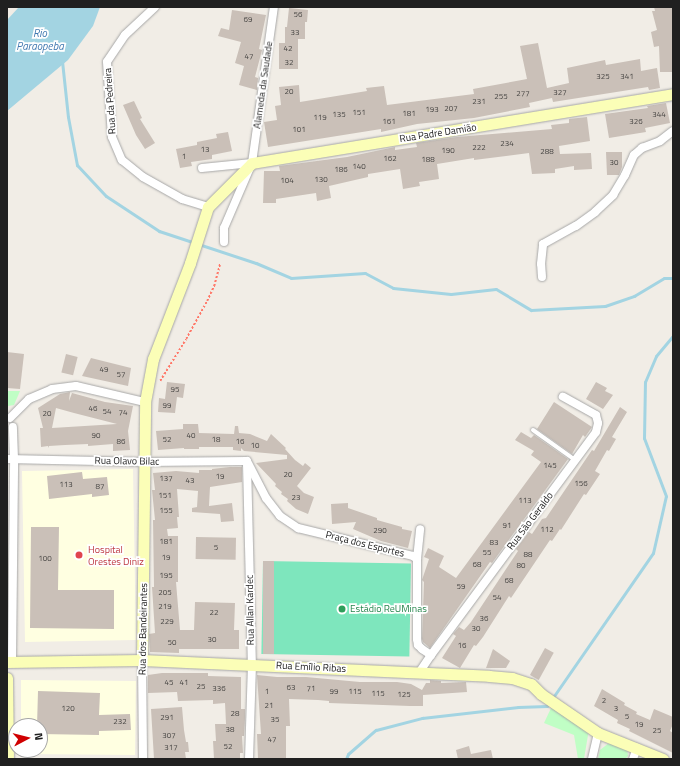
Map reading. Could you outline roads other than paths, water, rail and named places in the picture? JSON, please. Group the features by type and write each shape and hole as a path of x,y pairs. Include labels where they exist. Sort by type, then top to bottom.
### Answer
{"street":[{"name":"Rua da Pedreira","path":"155,7 125,35 107,62 112,137 122,160 136,172 182,199 208,207"},
{"name":"Alameda da Saudade","path":"252,163 274,7"},
{"name":"Rua Padre Damião","path":"202,168 252,163 673,94"},
{"path":"542,276 541,264 543,244 576,226 595,212 613,195 625,175 634,155 642,148 660,141 673,131"},
{"path":"208,207 252,163"},
{"path":"224,242 224,228 252,163"},
{"name":"Rua dos Bandeirantes","path":"142,759 145,402 153,359 190,263 208,207"},
{"path":"10,662 10,430 13,423 9,417 29,399 52,388 76,386 145,402"},
{"name":"Rua São Geraldo","path":"431,655 596,432 598,423 596,415 563,397"},
{"name":"Rua Olavo Bilac","path":"11,459 145,462 247,461"},
{"name":"Praça dos Esportes","path":"247,461 266,498 280,516 298,528 413,556 417,559 417,639 422,649 431,655"},
{"name":"Rua Allan Kardec","path":"247,461 252,664 249,759"},
{"path":"417,559 420,529"},
{"path":"419,673 431,655"},
{"name":"Rua Emílio Ribas","path":"10,662 142,660 252,664 512,678 531,684 541,694 556,705 598,733 663,759"},
{"path":"7,678 8,759"},
{"path":"592,759 598,733"},
{"path":"633,759 637,748"}],"lane":[{"path":"533,430 575,460"}],"water":[{"name":"Rio Paraopeba","path":"19,7 100,7 93,26 68,60 7,111 7,20"}],"waterway":[{"path":"62,61 68,117 77,165 106,196 159,231 256,263 291,278 365,273 393,288 451,294 496,289 531,310 605,306 634,296 664,278 673,278"},
{"path":"346,759 348,754 376,730 422,718 518,707 547,706 653,553 666,496 644,438 645,382 656,356 673,336"}],"place":[{"name":"Hospital Orestes Diniz","path":"79,555"},
{"name":"Estádio ReUMinas","path":"342,609"}]}
